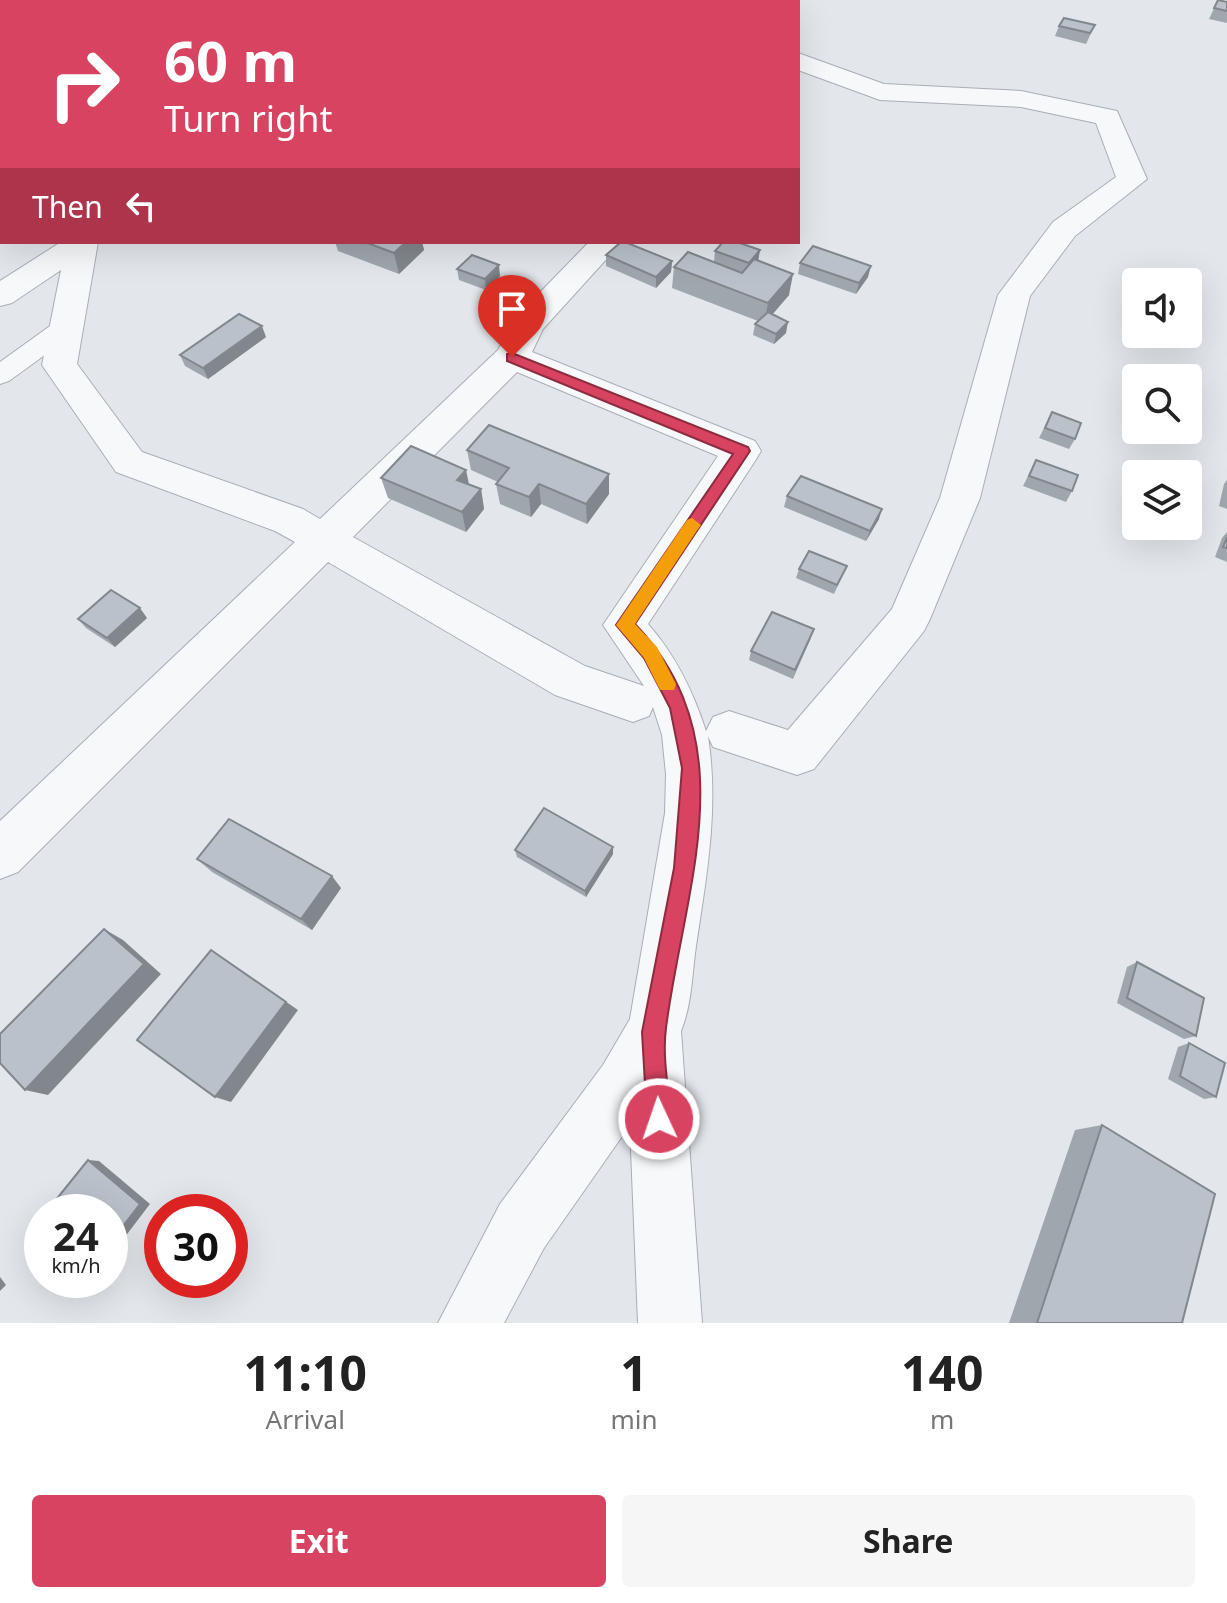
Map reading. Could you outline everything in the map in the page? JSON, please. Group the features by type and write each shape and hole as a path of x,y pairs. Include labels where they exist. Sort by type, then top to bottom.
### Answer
{"street":[{"path":"729,732 797,754 909,619 960,498 1014,295 1064,229 1132,179 1107,117 1021,99 880,92 800,62"},
{"path":"0,296 79,244"},
{"path":"82,244 59,365 129,462 289,520 571,681 633,702"},
{"path":"0,855 512,357 529,324 604,244"},
{"path":"512,357 742,451 624,625 650,653 679,708 692,768 685,868 654,1032 670,1323"},
{"path":"470,1323 522,1227 633,1069 654,1032"}],"lane":[{"path":"0,375 66,327"}],"building":[{"path":"1218,0 1227,2 1227,11 1214,8"},
{"path":"1064,18 1095,25 1090,33 1059,26"},
{"path":"370,244 404,244 394,253"},
{"path":"619,244 630,244 672,261 656,277 606,255"},
{"path":"721,244 743,244 760,250 749,263 715,251"},
{"path":"813,246 871,266 859,283 800,263"},
{"path":"688,252 742,273 754,259 793,274 768,303 674,267"},
{"path":"472,255 499,265 485,279 457,269"},
{"path":"768,312 788,322 776,334 755,324"},
{"path":"239,314 262,326 203,368 180,355"},
{"path":"1052,412 1081,423 1075,439 1045,428"},
{"path":"489,425 609,474 586,504 539,484 529,497 496,484 509,468 467,450"},
{"path":"411,446 466,470 457,480 481,489 462,512 381,478"},
{"path":"1036,460 1078,475 1072,491 1029,476"},
{"path":"801,476 882,509 870,531 787,496"},
{"path":"809,551 847,566 837,585 799,569"},
{"path":"111,590 140,608 107,638 78,619"},
{"path":"772,612 814,629 795,670 751,651"},
{"path":"544,808 613,847 585,891 515,850"},
{"path":"229,819 332,876 301,919 197,859"},
{"path":"104,929 144,964 25,1090 0,1063 0,1034"},
{"path":"211,950 286,1002 215,1097 137,1040"},
{"path":"1137,962 1204,998 1196,1036 1127,998"},
{"path":"1189,1043 1225,1063 1216,1097 1180,1076"},
{"path":"1102,1125 1215,1194 1182,1323 1037,1323"},
{"path":"88,1160 140,1204 128,1220 128,1194 61,1194"}],"slow traffic":[{"path":"667,684 650,653 624,625 692,525"}],"route":[{"path":"512,357 742,451 624,625 650,653 679,708 692,768 685,868 654,1032 659,1119"}]}
